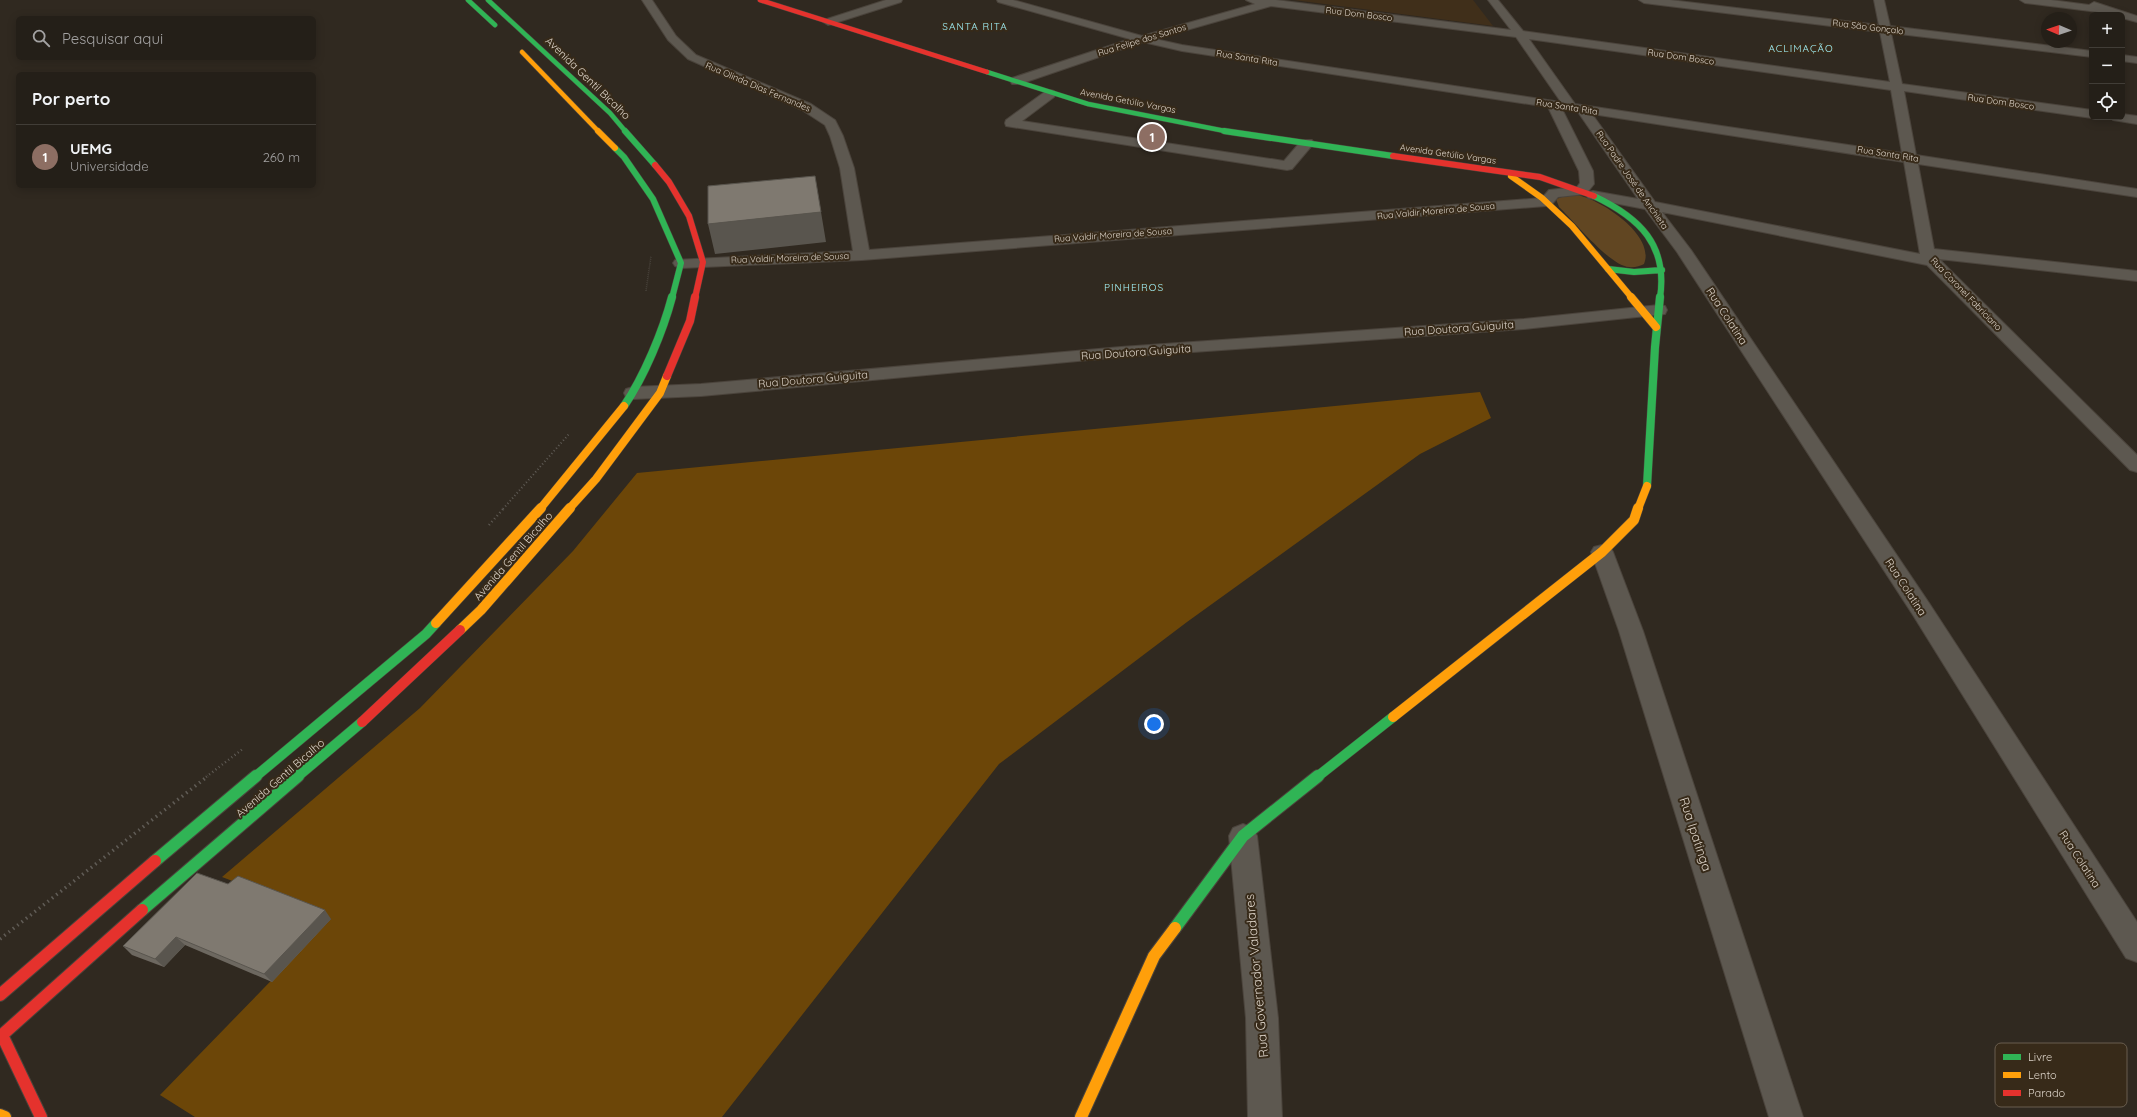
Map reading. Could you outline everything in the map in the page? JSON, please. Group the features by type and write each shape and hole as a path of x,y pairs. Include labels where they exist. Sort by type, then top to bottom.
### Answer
{"main road":[{"path":"468,0 499,30"},
{"name":"Avenida Gentil Bicalho","path":"1,1036 152,901 199,863 386,702 481,610 596,479 660,393 690,321 703,262 689,216 669,182 610,113 488,0"},
{"name":"Avenida Getúlio Vargas","path":"760,0 1016,81 1050,94 1132,113 1307,144 1540,177 1587,193 1626,213 1642,228 1652,243 1661,267"},
{"path":"515,45 565,94 624,157 653,199 681,263"},
{"name":"Avenida Getúlio Vargas","path":"1504,172 1526,184 1570,226 1608,269 1640,311 1656,327"},
{"name":"Avenida Gentil Bicalho","path":"0,995 109,900 426,634 486,571 592,449 632,393 666,319 681,263"},
{"path":"1081,1117 1154,956 1243,836 1602,552 1634,520 1647,486 1661,267 1634,272 1608,269"},
{"path":"1,1036 41,1117"},
{"path":"0,1115 5,1117"}],"street":[{"name":"Rua Olinda Dias Fernandes","path":"647,0 678,45 690,56 711,68 810,109 830,122 843,151 862,255"},
{"path":"828,22 897,0"},
{"name":"Rua Santa Rita","path":"1002,0 1142,39 1224,55 2137,193"},
{"name":"Rua Dom Bosco","path":"1251,0 1520,34 1897,88 2089,114"},
{"name":"Rua Padre José de Anchieta","path":"1493,0 1683,250"},
{"name":"Rua São Gonçalo","path":"1644,0 2089,54"},
{"name":"Rua Coronel Fabriciano","path":"1878,0 1930,257 2137,466"},
{"path":"2025,0 2109,10"},
{"path":"2080,0 2137,19"},
{"name":"Rua Felipe dos Santos","path":"1016,81 1142,39 1269,2"},
{"path":"2125,58 2137,60"},
{"path":"1050,94 1011,123 1287,166 1307,144"},
{"path":"1553,104 1586,172 1587,193"},
{"path":"2125,118 2137,120"},
{"path":"1546,202 1554,193 1587,193 1883,254 2137,276"},
{"name":"Rua Valdir Moreira de Sousa","path":"681,263 862,255 1090,236 1546,202"},
{"path":"1661,267 1683,250"},
{"name":"Rua Colatina","path":"1683,250 1925,616 2137,948"},
{"name":"Rua Doutora Guiguita","path":"632,393 660,393 1113,353 1524,324 1659,310"},
{"name":"Rua Ipatinga","path":"1602,552 1632,631 1786,1117"},
{"name":"Rua Governador Valadares","path":"1243,836 1262,1018 1265,1117"}],"path":[{"path":"646,293 651,258 650,250"},
{"path":"487,527 573,430"},
{"path":"0,939 245,747"}],"shaded area":[{"path":"1294,0 1473,0 1493,26"},
{"path":"1577,195 1599,203 1624,220 1634,230 1642,242 1646,253 1644,264 1637,267 1621,265 1592,242 1559,207 1556,199 1565,196"},
{"path":"1480,392 1491,418 1420,454 1187,622 999,764 722,1117 195,1117 160,1095 331,919 222,877 420,708 573,551 637,473"}],"building":[{"path":"815,176 821,212 708,224 708,186"},
{"path":"197,873 228,884 238,876 325,910 264,974 176,937 155,959 123,946"}],"traffic: fast":[{"path":"468,0 495,25"},
{"path":"488,0 610,113 655,165"},
{"path":"987,72 1075,101 1126,113 1240,133 1393,156"},
{"path":"615,148 624,157 653,199 681,263 666,319 633,393 624,406"},
{"path":"1594,196 1617,208 1646,234 1659,257 1662,269 1655,347 1647,486"},
{"path":"1608,269 1634,272 1662,270"},
{"path":"155,861 426,634 436,623"},
{"path":"1175,928 1243,836 1393,717"},
{"path":"142,910 362,722"}],"traffic: slow":[{"path":"522,52 615,148"},
{"path":"1511,176 1542,198 1572,226 1656,327"},
{"path":"460,630 481,610 596,479 660,393 667,376"},
{"path":"436,623 533,518 580,463 624,406"},
{"path":"1393,717 1602,552 1634,520 1647,486"},
{"path":"1081,1117 1154,956 1175,928"},
{"path":"0,1115 5,1117"}],"traffic: jam":[{"path":"760,0 987,72"},
{"path":"1393,156 1540,177 1594,196"},
{"path":"655,165 669,182 689,216 703,262 690,321 667,376"},
{"path":"362,722 460,630"},
{"path":"0,995 155,861"},
{"path":"41,1117 2,1035 142,910"}],"place":[{"name":"UEMG","path":"1152,137"}],"district":[{"name":"SANTA RITA","path":"975,26"},
{"name":"ACLIMAÇÃO","path":"1801,48"},
{"name":"PINHEIROS","path":"1134,287"}]}
